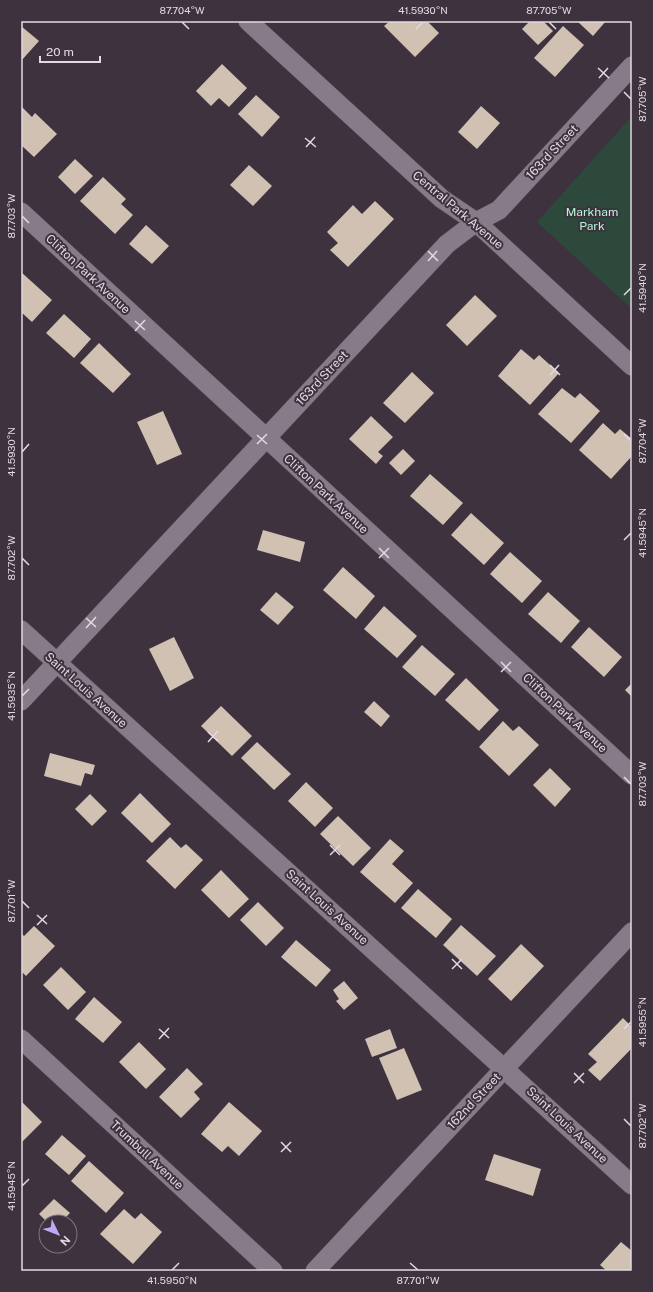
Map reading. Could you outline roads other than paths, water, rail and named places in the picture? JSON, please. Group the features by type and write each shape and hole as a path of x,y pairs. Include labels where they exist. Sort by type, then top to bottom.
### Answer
{"street":[{"name":"Central Park Avenue","path":"248,21 442,199 476,222 632,366"},
{"name":"163rd Street","path":"21,700 447,244 476,222 499,210 632,66"},
{"name":"Clifton Park Avenue","path":"21,212 632,775"},
{"name":"Saint Louis Avenue","path":"21,630 505,1068 632,1185"},
{"name":"162nd Street","path":"315,1271 632,932"},
{"name":"Trumbull Avenue","path":"21,1039 273,1271"}],"park label":[{"name":"Markham Park","path":"592,219"}]}
